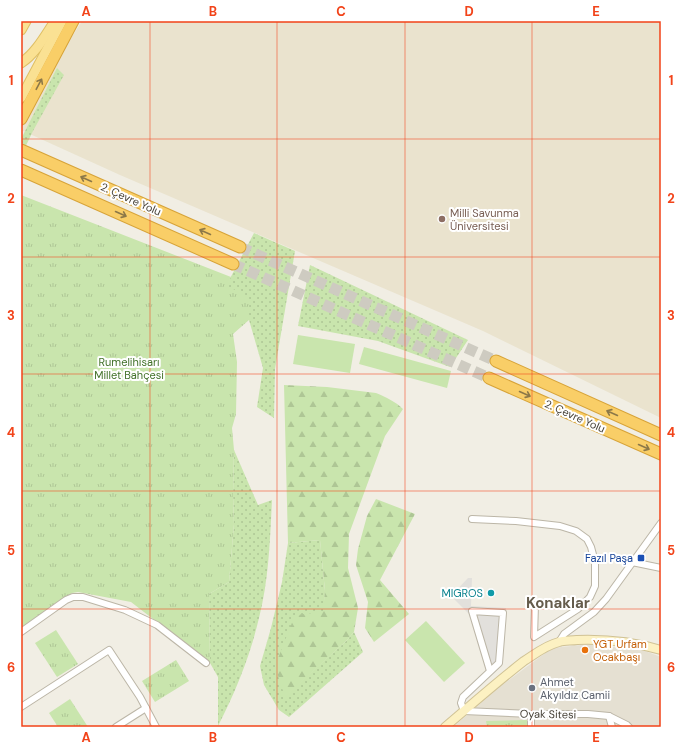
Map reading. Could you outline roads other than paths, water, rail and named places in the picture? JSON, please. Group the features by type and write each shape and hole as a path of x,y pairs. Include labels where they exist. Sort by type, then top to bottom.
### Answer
{"highway":[{"path":"21,119 73,21"},
{"name":"2. Çevre Yolu","path":"21,150 240,247"},
{"name":"2. Çevre Yolu","path":"21,170 233,264"},
{"name":"2. Çevre Yolu","path":"496,361 661,435"},
{"name":"2. Çevre Yolu","path":"489,378 661,454"}],"main road":[{"path":"21,63 38,47 55,21"},
{"path":"21,98 62,21"},
{"path":"444,727 510,671 550,645 559,642 595,639 622,642 661,650"}],"street":[{"path":"472,519 516,521 560,526 576,531 587,540 591,547 595,562 594,586 590,597 578,609 534,637 535,605"},
{"path":"559,642 564,634 599,607 606,599 661,523"},
{"path":"632,562 661,568"},
{"path":"21,632 66,600 73,597 83,597 126,610 157,625 206,663"},
{"path":"464,711 461,703 463,697 499,663 503,613 472,611 490,671"},
{"path":"21,707 109,650 140,697 156,727"},
{"path":"116,727 146,708"},
{"name":"Oyak Sitesi","path":"464,711 531,714 588,714 609,716 629,727"},
{"path":"531,714 531,727"},
{"path":"609,716 612,727"}],"tunnel":[{"path":"240,247 496,361"},
{"path":"233,264 489,378"}],"place":[{"name":"Milli Savunma Üniversitesi","path":"442,219"},
{"name":"Fazıl Paşa","path":"641,558"},
{"name":"MIGROS","path":"491,593"},
{"name":"YGT Urfam Ocakbaşı","path":"585,650"},
{"name":"Ahmet Akyıldız Camii","path":"532,688"}],"district":[{"name":"Konaklar","path":"558,603"}],"park label":[{"name":"Rumelihisarı Millet Bahçesi","path":"129,368"}]}
